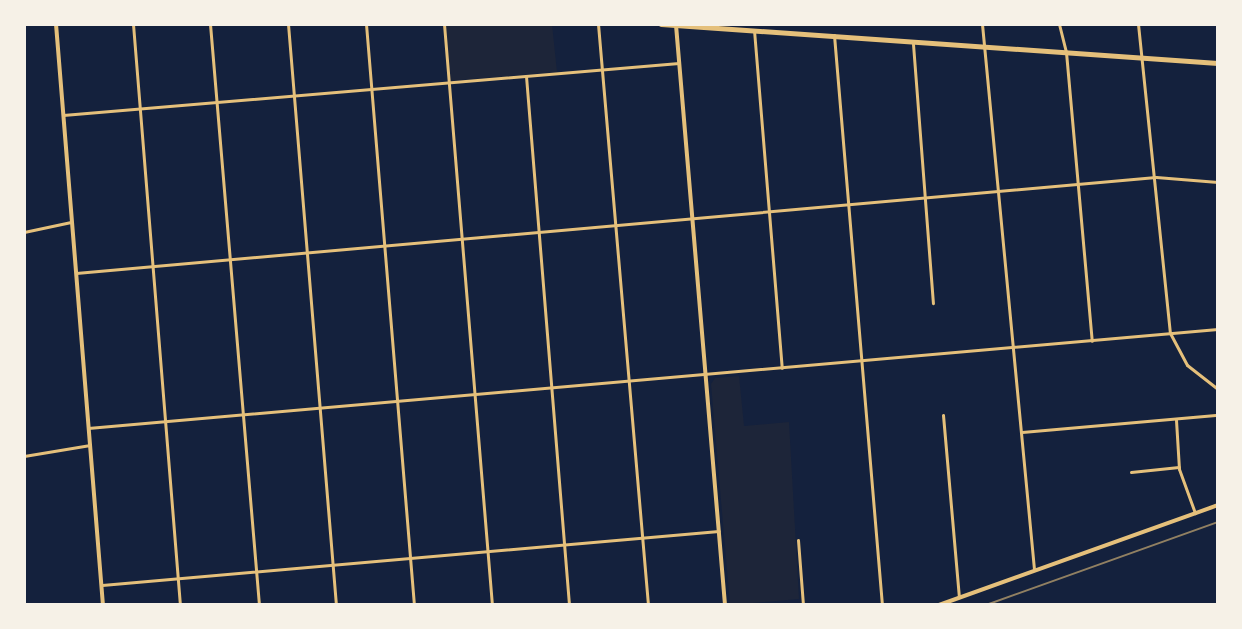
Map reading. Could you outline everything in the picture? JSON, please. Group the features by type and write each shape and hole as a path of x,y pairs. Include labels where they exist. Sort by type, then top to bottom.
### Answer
{"main road":[{"path":"661,24 1218,63"}],"street":[{"path":"56,24 103,605"},
{"path":"133,24 180,605"},
{"path":"210,24 259,605"},
{"path":"288,24 336,605"},
{"path":"366,24 414,605"},
{"path":"444,24 492,605"},
{"path":"598,24 648,605"},
{"path":"982,24 988,47 1002,191 1034,569"},
{"path":"1059,24 1066,52 1092,341"},
{"path":"1138,24 1145,58 1170,333 1187,365 1218,389"},
{"path":"676,25 725,605"},
{"path":"754,30 782,368"},
{"path":"834,35 882,605"},
{"path":"913,40 933,303"},
{"path":"63,115 679,63"},
{"path":"526,76 569,605"},
{"path":"76,273 1156,177 1218,182"},
{"path":"24,232 71,222"},
{"path":"88,428 1218,329"},
{"path":"943,415 959,597"},
{"path":"1022,432 1218,415"},
{"path":"1176,419 1179,467 1195,513"},
{"path":"24,456 90,445"},
{"path":"1131,472 1179,467"},
{"path":"939,605 1218,505"},
{"path":"102,585 719,531"},
{"path":"798,540 803,605"}],"shaded area":[{"path":"446,24 552,24 557,72 450,81"},
{"path":"739,376 744,426 789,422 799,599 730,605 711,384 715,378"}],"railway":[{"path":"986,605 1218,522"}]}
